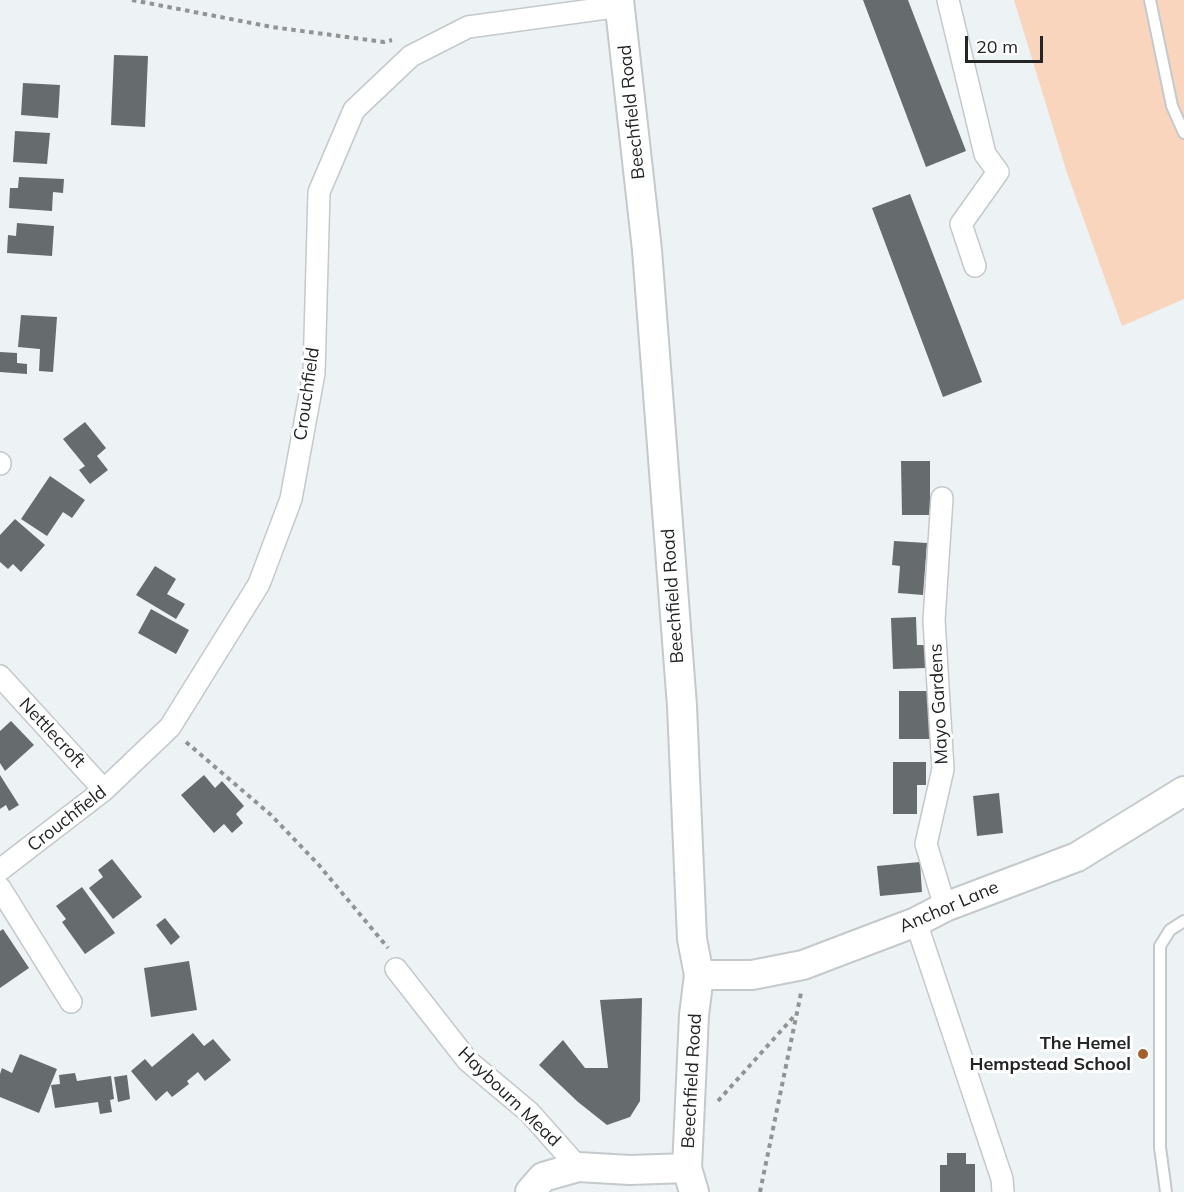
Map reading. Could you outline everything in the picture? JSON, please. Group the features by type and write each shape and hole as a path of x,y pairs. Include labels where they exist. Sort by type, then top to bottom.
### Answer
{"street":[{"path":"948,0 985,154 998,172 961,224 975,266"},
{"name":"Crouchfield","path":"0,870 104,790 170,727 259,584 291,499 314,373 320,192 354,110 411,56 468,27 620,3"},
{"name":"Beechfield Road","path":"620,3 647,250 682,706 692,939 699,975 694,1014 689,1134 691,1180"},
{"name":"Mayo Gardens","path":"942,498 934,620 943,769 926,844 945,907"},
{"name":"Nettlecroft","path":"0,676 104,790"},
{"name":"Anchor Lane","path":"699,975 753,975 803,965 916,922 945,907 1077,857 1182,798"},
{"path":"0,888 71,1002"},
{"path":"916,922 1002,1179 1003,1192"},
{"name":"Haybourn Mead","path":"396,969 468,1061 529,1112 578,1167"},
{"path":"530,1192 543,1177 578,1167 630,1170 691,1180"}],"lane":[{"path":"1150,0 1172,106 1184,133"},
{"path":"1166,1192 1160,1147 1160,946 1170,930 1184,921"}],"path":[{"path":"132,0 304,32 384,42 394,40"},
{"path":"170,727 271,815 310,856 388,947 396,969"},
{"path":"760,1192 798,1012 803,965"},
{"path":"689,1134 798,1012"}],"shaded area":[{"path":"1014,0 1184,0 1184,299 1122,326 1067,173"}],"building":[{"path":"863,0 908,0 966,151 926,167"},
{"path":"114,55 148,56 145,127 111,125"},
{"path":"23,83 60,85 58,118 21,115"},
{"path":"15,131 50,133 47,164 13,162"},
{"path":"19,177 64,179 63,193 53,192 52,211 9,208 10,188 18,188"},
{"path":"910,194 982,382 943,397 872,208"},
{"path":"17,223 54,226 52,256 7,253 8,235 16,236"},
{"path":"21,315 57,317 53,372 39,371 40,349 18,347"},
{"path":"0,352 17,353 17,363 27,364 27,374 0,372"},
{"path":"85,422 106,448 97,456 108,470 90,484 79,470 85,466 63,439"},
{"path":"901,461 930,461 930,515 902,515"},
{"path":"50,476 85,500 72,518 63,512 47,536 21,519"},
{"path":"15,519 45,545 21,572 13,564 8,569 0,562 0,535"},
{"path":"894,541 927,543 923,595 898,593 900,566 892,565"},
{"path":"155,566 176,579 167,594 185,604 176,619 136,595"},
{"path":"151,609 189,630 176,654 138,633"},
{"path":"916,617 917,645 925,645 926,668 893,669 891,618"},
{"path":"899,691 932,691 932,739 899,739"},
{"path":"11,721 34,745 5,771 0,763 0,731"},
{"path":"893,762 926,762 926,785 917,785 917,814 893,814"},
{"path":"0,775 19,805 9,811 6,805 0,809"},
{"path":"204,775 215,788 222,781 244,806 236,814 243,823 232,833 224,824 214,833 181,795"},
{"path":"999,793 1003,833 977,836 973,796"},
{"path":"112,859 142,897 113,919 89,888 103,877 98,870"},
{"path":"920,862 922,892 880,896 877,866"},
{"path":"82,887 115,933 85,954 62,922 66,919 56,906"},
{"path":"165,918 180,937 171,945 156,925"},
{"path":"3,929 29,968 0,988 0,931"},
{"path":"189,961 197,1010 151,1017 144,968"},
{"path":"642,998 640,1101 630,1117 607,1125 578,1102 539,1065 563,1040 585,1068 608,1068 600,1000"},
{"path":"193,1033 204,1046 213,1039 231,1060 205,1081 198,1072 187,1081 189,1084 172,1097 167,1091 156,1101 131,1071 145,1059 152,1067"},
{"path":"20,1054 57,1069 39,1113 0,1097 2,1068 12,1073"},
{"path":"75,1073 77,1081 111,1076 114,1099 110,1100 112,1112 100,1114 98,1102 55,1108 51,1085 60,1084 59,1075"},
{"path":"127,1075 130,1099 118,1102 114,1077"},
{"path":"947,1153 966,1153 966,1164 975,1164 975,1192 940,1192 940,1165 947,1165"}],"place":[{"name":"The Hemel Hempstead School","path":"1143,1054"}]}
